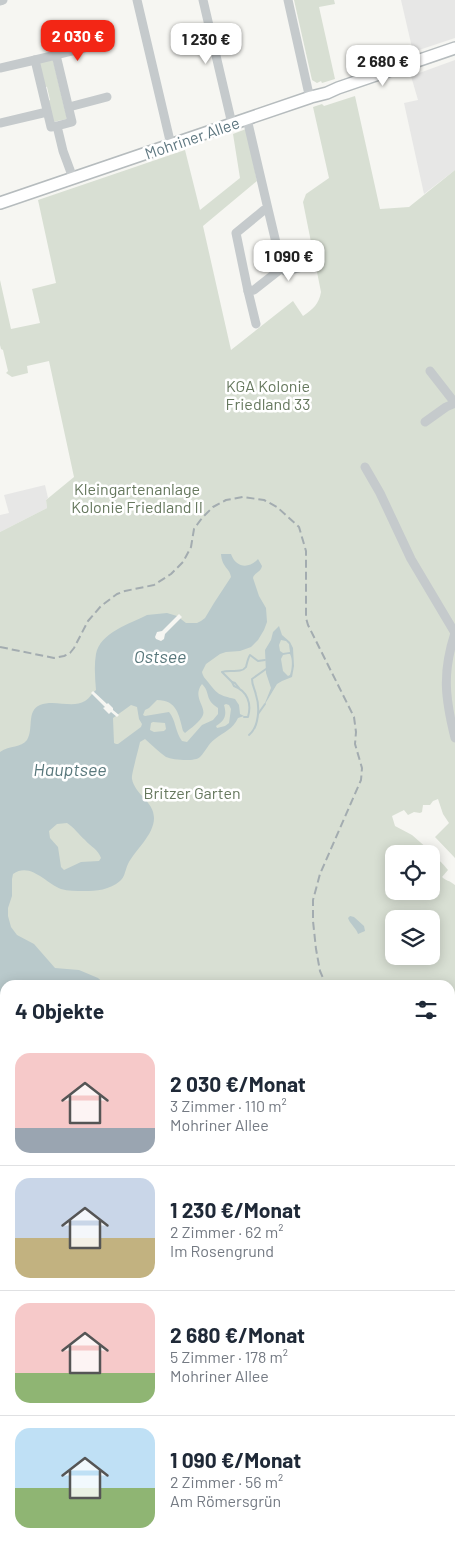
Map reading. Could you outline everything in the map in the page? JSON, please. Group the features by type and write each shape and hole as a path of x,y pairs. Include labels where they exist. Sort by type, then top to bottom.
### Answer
{"main road":[{"name":"Mohriner Allee","path":"0,203 455,48"}],"street":[{"path":"137,0 171,145"},
{"path":"203,0 232,124"},
{"path":"288,0 311,97"},
{"path":"0,68 93,46"},
{"path":"35,60 51,127 58,126 72,122 56,55"},
{"path":"68,107 107,97"},
{"path":"0,123 47,112"},
{"path":"246,119 282,268"},
{"path":"58,126 63,151 72,178"},
{"path":"256,324 236,233 264,210 268,209"},
{"path":"282,268 286,270 302,267"},
{"path":"248,291 254,290 282,268"},
{"path":"425,422 455,403 430,372"},
{"path":"365,467 380,493 412,560 455,633 446,667 447,703 455,738"}],"shaded area":[{"path":"401,0 455,0 455,38 413,52"},
{"path":"455,60 455,170 424,194 404,103 418,100 411,76"},
{"path":"45,485 48,498 46,500 47,508 0,532 0,515 9,513 4,495"}],"green space":[{"path":"294,0 334,0 335,4 319,7 335,79 322,83 321,81 317,83 312,80"},
{"path":"53,60 67,119 53,122 47,102 50,100 47,87 43,86 39,65 41,62"},
{"path":"355,96 380,209 409,207 455,170 455,858 435,837 449,823 443,814 438,799 430,805 423,805 422,812 420,813 414,812 408,815 404,810 392,816 395,826 412,835 423,845 385,845 385,900 440,900 440,862 445,866 448,870 442,877 455,885 455,980 0,980 0,532 47,508 46,500 74,477 49,361 27,366 28,373 12,377 6,373 8,371 0,345 0,280 11,329 40,323 32,289 56,283 38,200 185,150 200,210 240,178 233,134 246,129 257,181 203,226 231,350 293,301 303,316 315,306 321,292 303,202 306,194 329,178 313,107 322,104 324,106"}],"water":[{"path":"221,554 231,554 236,562 243,566 247,566 258,559 262,566 253,578 259,596 266,608 267,622 264,630 251,647 220,654 206,664 202,672 217,692 235,699 239,705 240,714 244,716 238,718 231,728 213,741 200,757 194,760 179,760 166,757 145,739 140,742 132,779 134,785 151,807 154,818 153,824 148,836 128,864 123,878 116,884 98,890 69,891 61,889 26,870 13,874 12,896 8,908 8,916 11,927 17,935 34,944 55,968 79,970 100,980 0,980 0,752 25,743 29,736 33,711 40,705 46,703 80,703 85,701 96,690 96,654 103,640 116,630 147,615 167,613 177,616 186,623 197,623 205,618 231,577 224,565","holes":["202,684 209,699 218,708 218,714 213,720 202,725 187,742 182,741 169,712 143,715 145,710 157,700 169,703 176,710 185,733 203,715 203,708 198,693","226,704 231,709 229,723 217,728 216,726 224,717 224,705","131,705 137,707 142,724 141,727 116,744 114,743 113,718","151,723 165,723 166,729 154,732 150,730","67,823 72,827 100,855 99,861 81,862 64,870 61,867 58,847 50,838 49,831 57,824"]},
{"path":"279,626 282,635 290,642 293,648 294,666 292,677 277,684 265,704 271,688 266,673 265,650 273,632","holes":["281,640 289,644 290,652 283,653 280,651 279,645","290,654 291,656 292,664 290,675 288,676 283,671 281,659 283,655"]},
{"path":"350,916 354,917 364,926 365,931 358,934 348,918"}],"pier":[{"path":"179,614 182,617 165,634 164,639 161,641 156,639 157,632 162,631"},
{"path":"93,691 113,708 119,715 117,717 111,712 109,714 103,708 105,707 91,693"}],"waterway":[{"path":"244,717 248,717 249,702 245,694 234,686 222,672 244,669 250,655 258,661 265,660"},
{"path":"249,735 257,722 258,711 252,679 266,669"},
{"path":"232,682 239,688"},
{"path":"258,714 265,704"}],"railway":[{"path":"0,647 54,658 70,653 88,621 101,606 117,594 154,585 171,574 183,562 191,547 194,529 202,518 213,507 226,500 243,497 264,500 277,507 299,527 306,551 306,618 354,717 355,744 362,768 361,780 320,874 313,900 316,949 320,971 324,980"}],"park label":[{"name":"KGA Kolonie Friedland 33","path":"268,395"},
{"name":"Kleingartenanlage Kolonie Friedland II","path":"137,498"},
{"name":"Britzer Garten","path":"192,793"}],"water label":[{"name":"Ostsee","path":"160,657"},
{"name":"Hauptsee","path":"70,770"}]}
